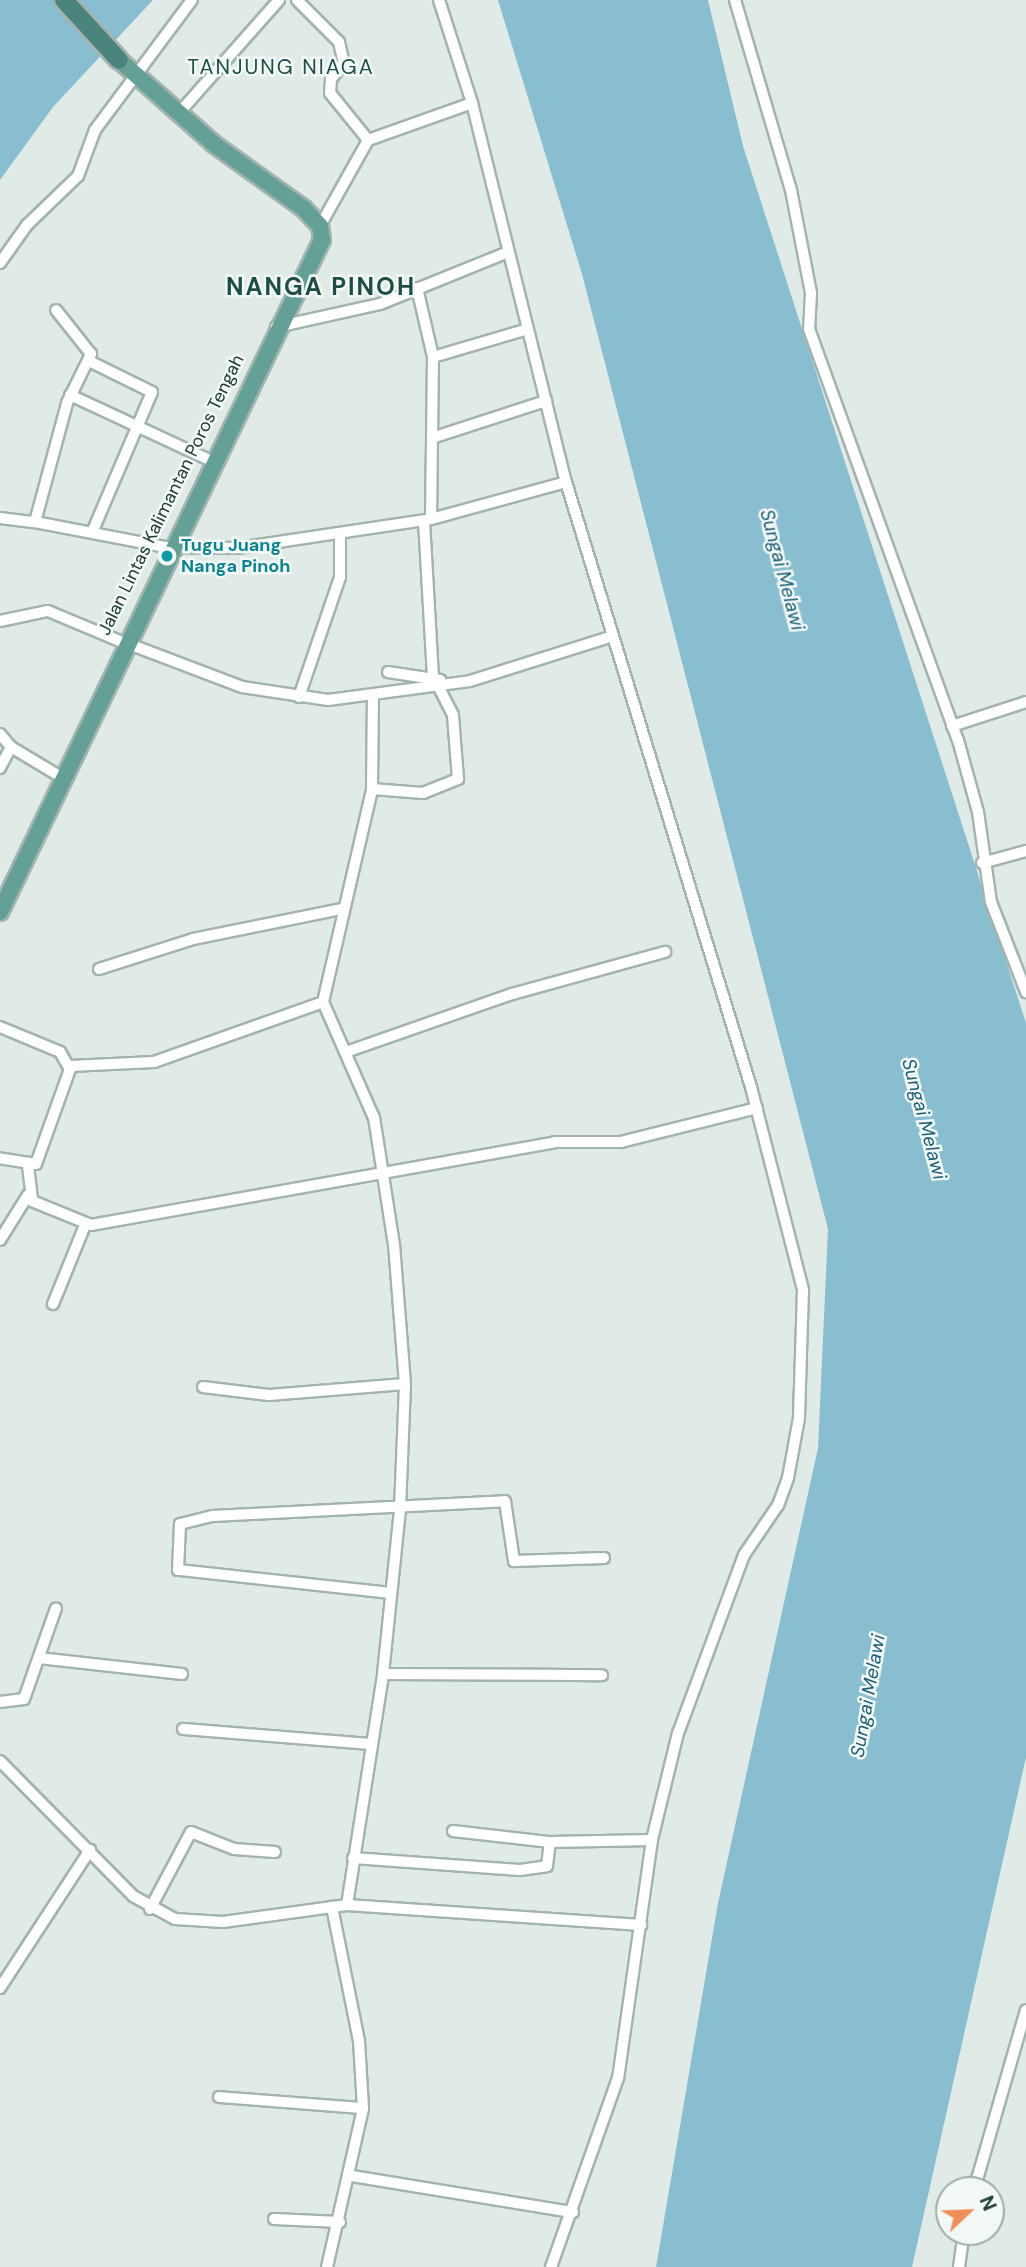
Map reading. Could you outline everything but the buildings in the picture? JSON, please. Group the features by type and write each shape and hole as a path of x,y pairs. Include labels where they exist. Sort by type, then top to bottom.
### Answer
{"highway":[{"path":"64,0 119,60"}],"main road":[{"name":"Jalan Lintas Kalimantan Poros Tengah","path":"119,60 313,232 277,327 169,547"},
{"name":"Jalan Lintas Kalimantan Poros Tengah","path":"0,912 207,459 322,240 320,226 214,144"},
{"name":"Jalan Lintas Kalimantan Poros Tengah","path":"0,893 56,774 125,643"}],"street":[{"path":"0,263 27,225 78,176 95,130 138,77 192,0"},
{"path":"179,113 279,0"},
{"path":"297,0 338,42 344,63 331,79 330,93 368,140"},
{"path":"439,0 472,103 566,482 757,1108 803,1290 796,1442 778,1505 744,1555 694,1682 652,1840 618,2078 573,2212 551,2267"},
{"path":"735,0 791,190 811,293 809,329 953,726 978,812 982,863 1026,992"},
{"path":"320,226 368,140 472,103"},
{"path":"277,327 413,291 508,252"},
{"path":"372,789 423,793 458,779 453,715 432,682 428,520 435,437 433,357 413,291"},
{"path":"35,522 70,395 89,361 90,348 56,310"},
{"path":"433,357 528,329"},
{"path":"89,361 152,393 93,530"},
{"path":"70,395 207,459"},
{"path":"435,437 546,401"},
{"path":"0,518 93,530 169,547 238,548 428,520 566,482"},
{"path":"299,697 340,576 340,533"},
{"path":"0,621 48,611 242,687 299,697 393,695 432,682"},
{"path":"388,671 432,682 453,683 613,636"},
{"path":"348,1905 383,1674 400,1509 405,1384 385,1175 366,1090 323,1002 342,909 372,789 373,696"},
{"path":"953,726 1026,702"},
{"path":"0,734 11,747 56,774"},
{"path":"0,768 11,747"},
{"path":"982,863 1026,851"},
{"path":"99,969 193,939 342,909"},
{"path":"346,1052 512,994 664,952"},
{"path":"70,1066 154,1062 323,1002"},
{"path":"0,1027 60,1052 70,1066"},
{"path":"29,1166 41,1157 70,1066"},
{"path":"28,1195 44,1210 85,1225 385,1175 585,1138 632,1140 757,1108"},
{"path":"0,1158 29,1166"},
{"path":"0,1240 28,1195 29,1166"},
{"path":"53,1304 85,1225"},
{"path":"203,1387 269,1395 405,1384"},
{"path":"391,1593 181,1571 178,1546 182,1522 199,1517 400,1509 505,1501 514,1561 604,1558"},
{"path":"0,1702 24,1699 56,1608"},
{"path":"39,1658 182,1674"},
{"path":"383,1674 602,1675"},
{"path":"183,1729 371,1744"},
{"path":"0,1761 150,1909 201,1923 348,1905 641,1925"},
{"path":"453,1831 550,1842 652,1840"},
{"path":"150,1909 191,1832 234,1849 275,1852"},
{"path":"353,1858 530,1870 547,1866 550,1842"},
{"path":"0,1988 90,1850"},
{"path":"327,2267 352,2176 363,2108 359,2041 332,1907"},
{"path":"978,2176 1026,2010"},
{"path":"219,2097 363,2108"},
{"path":"352,2176 573,2212"},
{"path":"274,2219 340,2222"},
{"path":"959,2267 962,2246"}],"water":[{"path":"0,0 153,0 53,107 0,180"},
{"name":"Sungai Melawi","path":"498,0 708,0 743,146 1026,1023 1026,1757 912,2267 656,2267 718,1903 818,1448 828,1229 582,274"}],"place":[{"name":"Tugu Juang Nanga Pinoh","path":"167,556"}],"district":[{"name":"TANJUNG NIAGA","path":"281,67"},
{"name":"NANGA PINOH","path":"321,287"}]}
